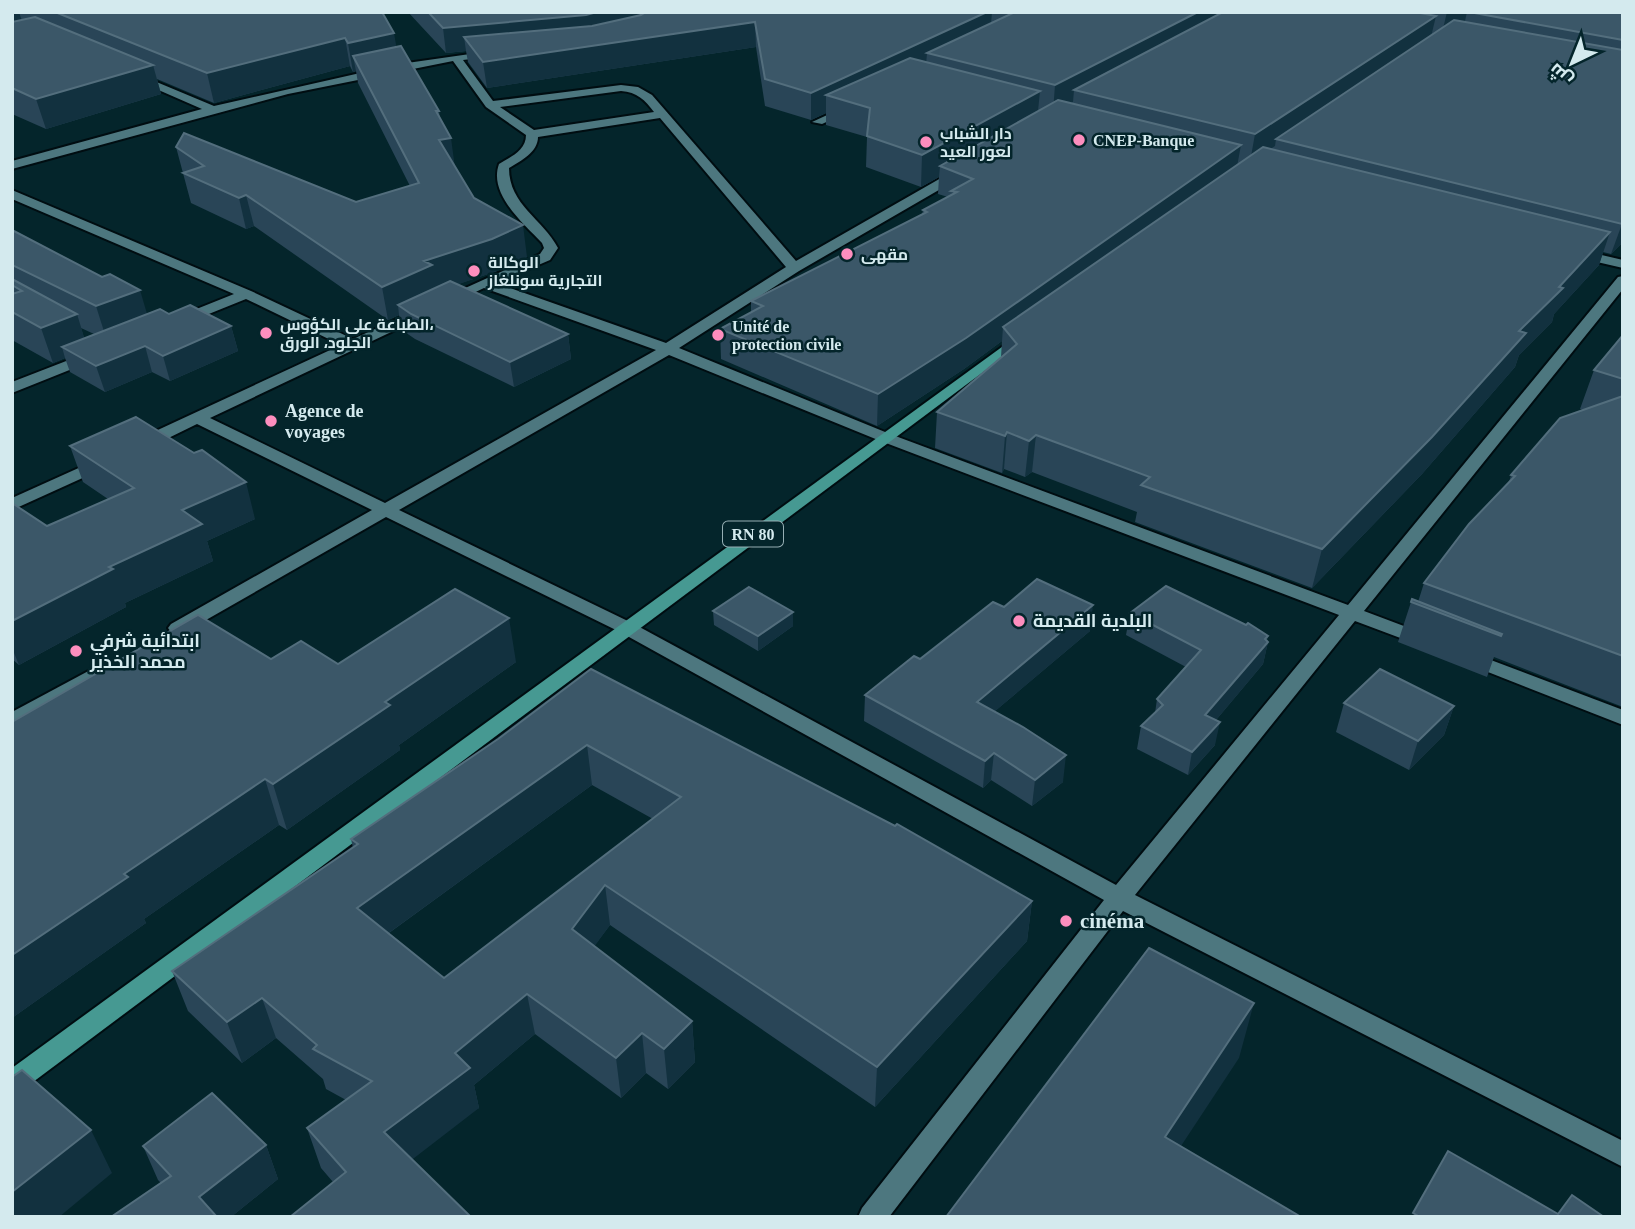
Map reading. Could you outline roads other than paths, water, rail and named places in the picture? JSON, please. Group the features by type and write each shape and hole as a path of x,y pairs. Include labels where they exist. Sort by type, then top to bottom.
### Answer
{"main road":[{"name":"RN 80","path":"12,1083 1040,324"}],"street":[{"path":"12,165 211,109 364,73 456,57 499,54"},
{"path":"456,57 490,105 532,134 661,114"},
{"path":"122,70 211,109"},
{"path":"490,105 629,88 648,97 794,268"},
{"path":"818,122 863,101"},
{"path":"12,505 550,253 548,242 508,195 502,172 503,167 523,154 532,143 532,134"},
{"path":"169,633 668,349 794,268 970,167"},
{"path":"12,194 246,294 353,345"},
{"path":"1556,248 1623,264"},
{"path":"872,1217 1119,898 1623,280"},
{"path":"485,284 668,349 884,437 1352,612 1623,718"},
{"path":"170,324 246,294"},
{"path":"12,388 106,350 94,344"},
{"path":"197,418 628,628 1119,898 1623,1155"},
{"path":"12,721 109,667"}],"place":[{"name":"CNEP-Banque","path":"1079,140"},
{"name":"دار الشباب لعور العيد","path":"926,142"},
{"name":"مقهى","path":"847,254"},
{"name":"الوكالة التجارية سونلغاز","path":"474,271"},
{"name":"الطباعة على الكؤوس، الجلود، الورق","path":"266,333"},
{"name":"Unité de protection civile","path":"718,335"},
{"name":"Agence de voyages","path":"271,421"},
{"name":"البلدية القديمة","path":"1019,621"},
{"name":"ابتدائية شرفي محمد الخذير","path":"76,651"},
{"name":"cinéma","path":"1066,921"}]}
